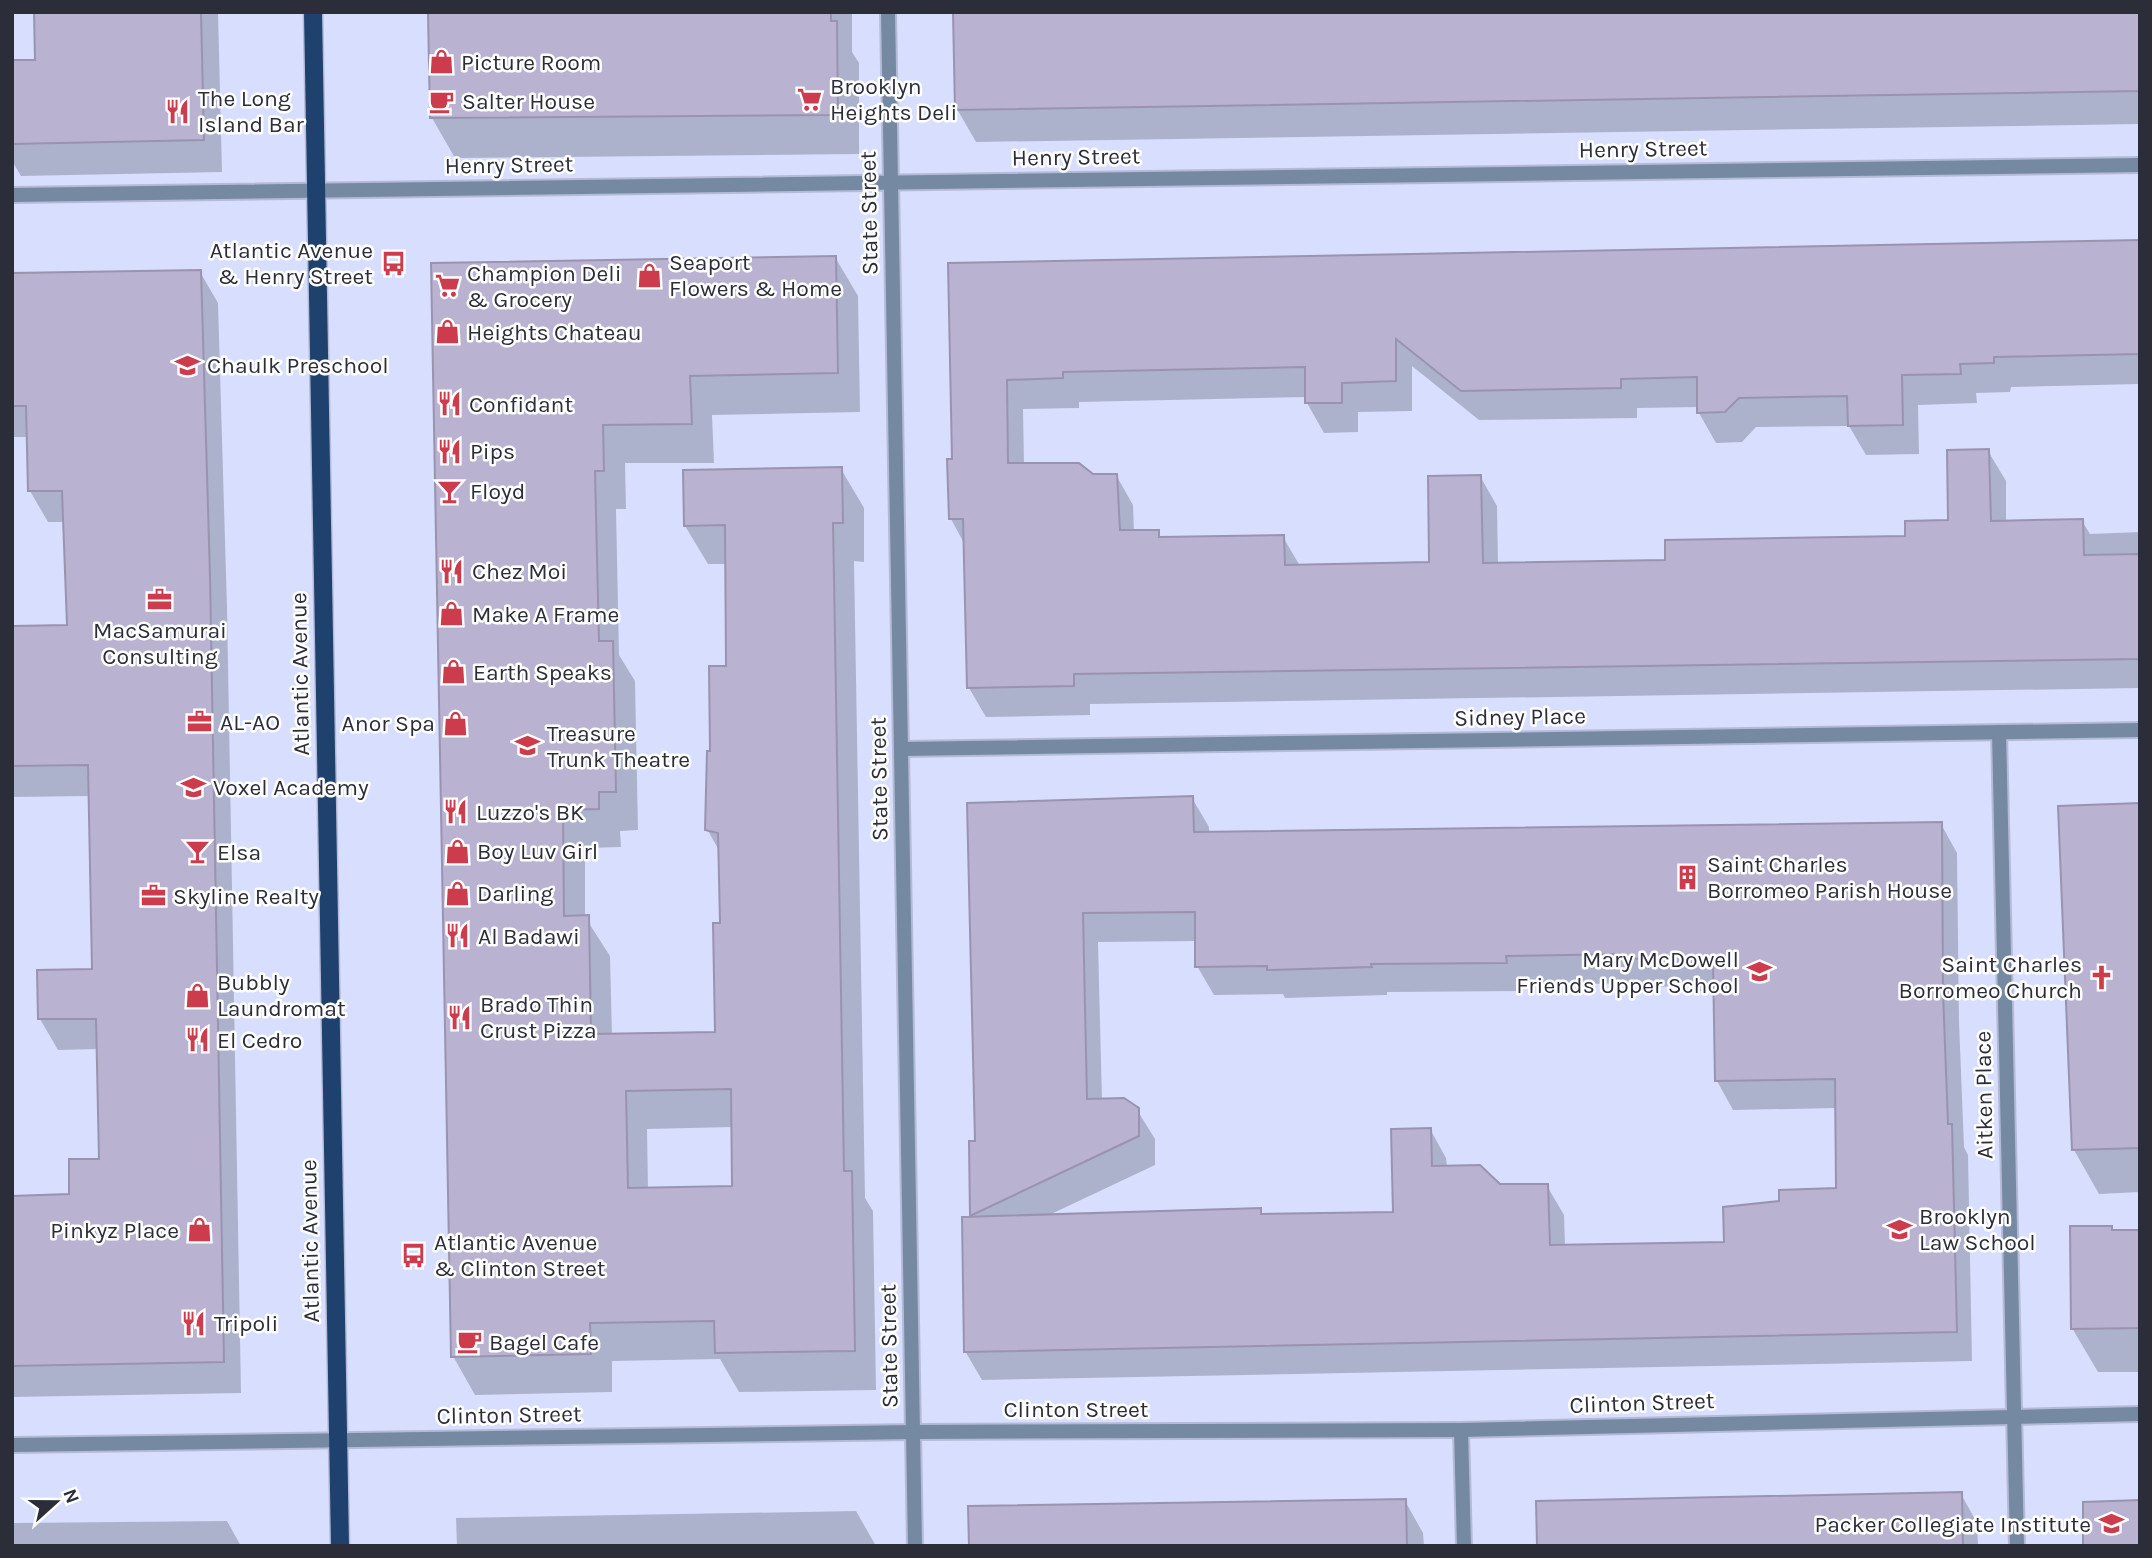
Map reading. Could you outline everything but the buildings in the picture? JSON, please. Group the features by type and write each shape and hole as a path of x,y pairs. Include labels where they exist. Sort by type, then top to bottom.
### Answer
{"main road":[{"name":"Atlantic Avenue","path":"313,12 340,1546"}],"street":[{"name":"State Street","path":"888,12 915,1546"},
{"name":"Henry Street","path":"12,195 2140,165"},
{"name":"Sidney Place","path":"901,749 2140,730"},
{"name":"Aitken Place","path":"2000,732 2017,1546"},
{"name":"Clinton Street","path":"12,1445 913,1432 1461,1430 2140,1414"},
{"path":"1461,1430 1464,1546"}],"place":[{"name":"Picture Room","path":"441,62"},
{"name":"Brooklyn Heights Deli","path":"810,99"},
{"name":"Salter House","path":"442,101"},
{"name":"The Long Island Bar","path":"178,111"},
{"name":"Atlantic Avenue & Henry Street","path":"393,263"},
{"name":"Seaport Flowers & Home","path":"649,275"},
{"name":"Champion Deli & Grocery","path":"447,286"},
{"name":"Heights Chateau","path":"447,332"},
{"name":"Chaulk Preschool","path":"187,365"},
{"name":"Confidant","path":"449,404"},
{"name":"Pips","path":"450,451"},
{"name":"Floyd","path":"450,491"},
{"name":"Chez Moi","path":"452,571"},
{"name":"MacSamurai Consulting","path":"160,600"},
{"name":"Make A Frame","path":"452,614"},
{"name":"Earth Speaks","path":"453,672"},
{"name":"AL-AO","path":"200,722"},
{"name":"Anor Spa","path":"455,723"},
{"name":"Treasure Trunk Theatre","path":"527,746"},
{"name":"Voxel Academy","path":"193,787"},
{"name":"Luzzo's BK","path":"456,812"},
{"name":"Boy Luv Girl","path":"457,851"},
{"name":"Elsa","path":"197,852"},
{"name":"Saint Charles Borromeo Parish House","path":"1687,877"},
{"name":"Darling","path":"457,893"},
{"name":"Skyline Realty","path":"153,896"},
{"name":"Al Badawi","path":"458,936"},
{"name":"Mary McDowell Friends Upper School","path":"1759,972"},
{"name":"Saint Charles Borromeo Church","path":"2102,977"},
{"name":"Bubbly Laundromat","path":"197,995"},
{"name":"Brado Thin Crust Pizza","path":"460,1017"},
{"name":"El Cedro","path":"197,1040"},
{"name":"Brooklyn Law School","path":"1899,1229"},
{"name":"Pinkyz Place","path":"199,1230"},
{"name":"Atlantic Avenue & Clinton Street","path":"414,1255"},
{"name":"Tripoli","path":"194,1323"},
{"name":"Bagel Cafe","path":"469,1342"},
{"name":"Packer Collegiate Institute","path":"2111,1524"}]}
